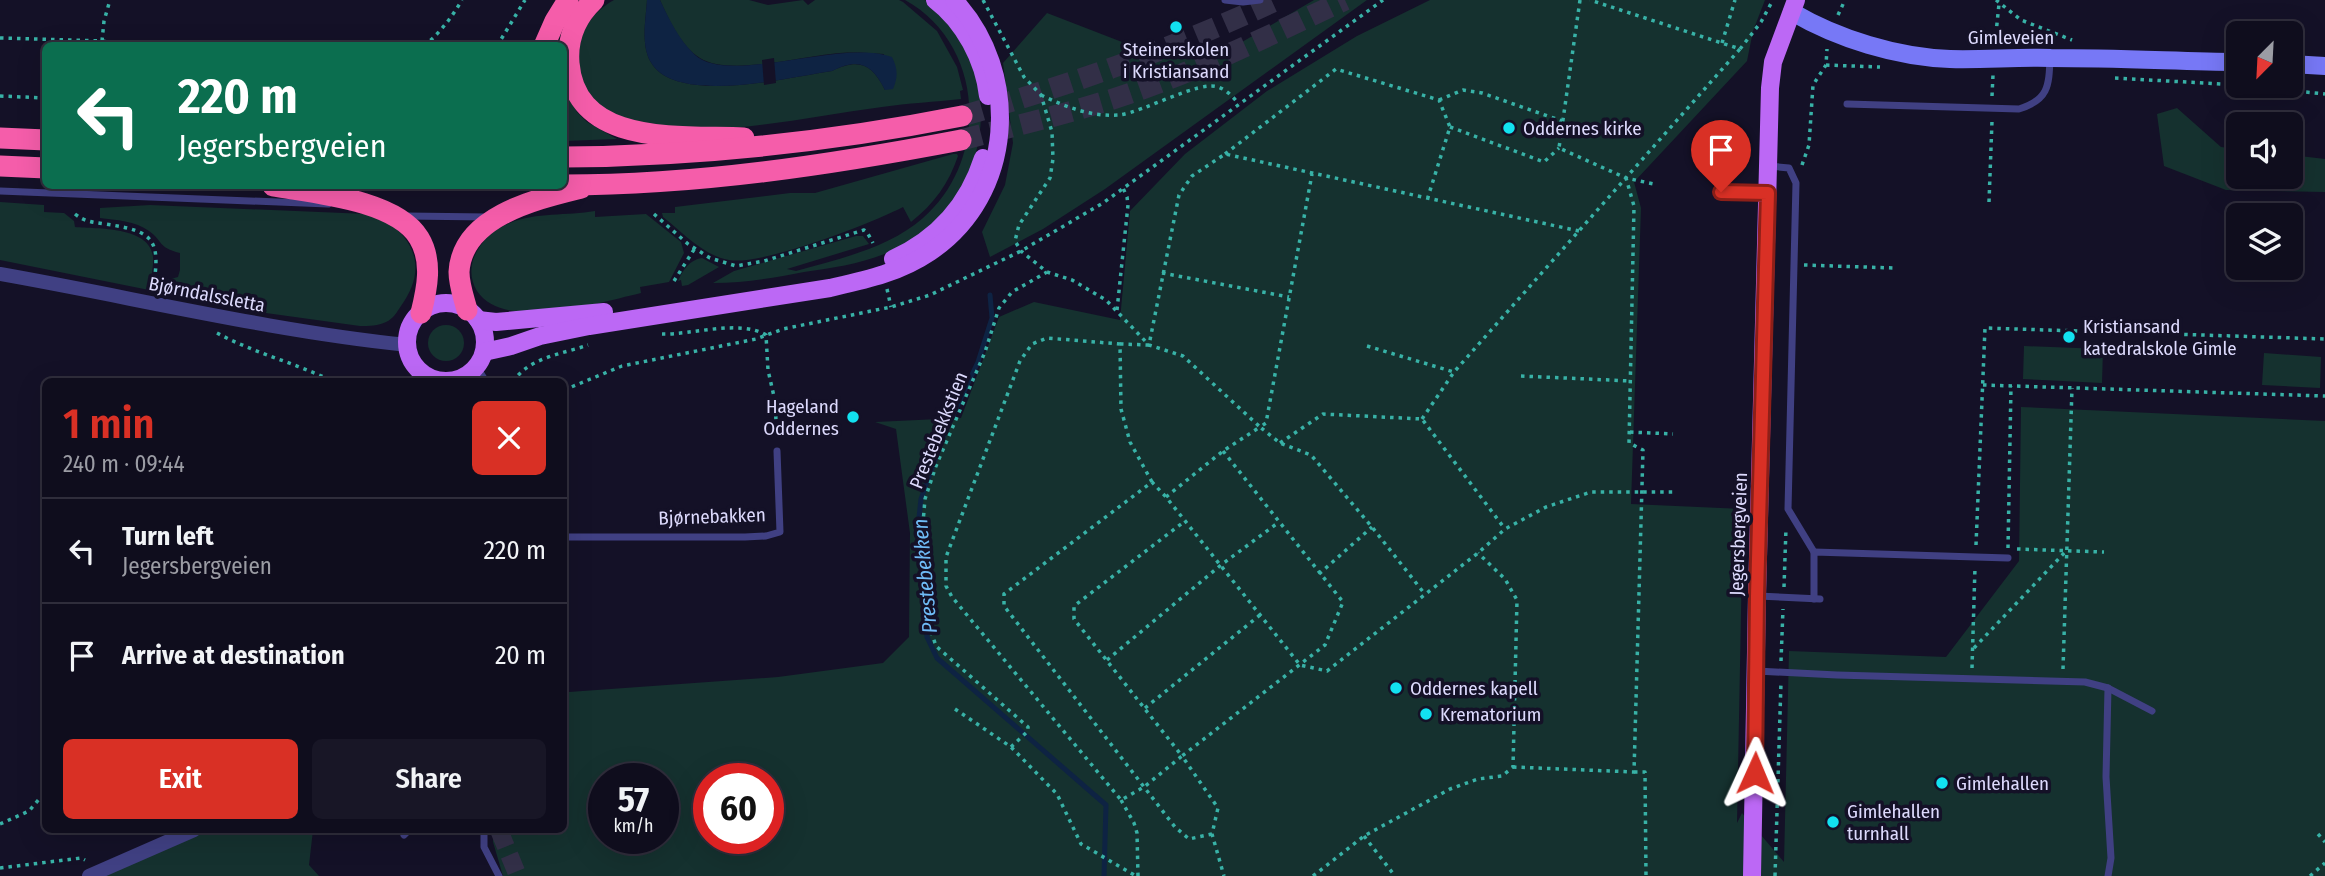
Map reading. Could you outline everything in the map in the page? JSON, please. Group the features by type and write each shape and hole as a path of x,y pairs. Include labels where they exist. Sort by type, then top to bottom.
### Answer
{"highway":[{"path":"546,42 568,0"},
{"path":"594,0 578,19 568,50 569,67 583,102 602,119 628,131 667,136 802,142"},
{"path":"567,157 708,152 886,131 962,116"},
{"path":"0,138 39,140"},
{"path":"567,184 675,181 772,171 864,158 961,139"},
{"path":"0,166 42,168"},
{"path":"472,315 459,273 464,250 477,232 500,216 535,201 594,185"},
{"path":"288,189 370,206 394,216 410,227 420,239 428,271 428,286 421,313"}],"main road":[{"path":"417,374 408,345 411,327 421,313 439,304 458,306 472,315 496,322 591,314 815,279 867,268 891,260 925,241 945,224 968,194 983,160 989,121 987,90 973,46 951,15 935,0"},
{"path":"484,352 589,326 830,288 870,279 908,265 932,251 962,223 978,200 993,169 1001,121 999,88 989,54 977,29 954,0"},
{"name":"Jegersbergveien","path":"1752,876 1757,596 1773,62 1796,4"},
{"path":"472,315 485,339 478,375"}],"street":[{"name":"Gimleveien","path":"1796,4 1820,27 1864,43 1948,59 2226,62"},
{"path":"2303,65 2325,66"},
{"name":"Bjørndalssletta","path":"0,274 277,326 352,339 408,345"},
{"path":"89,876 187,833"}],"lane":[{"path":"1225,0 1260,0"},
{"path":"1847,104 2019,110 2035,104 2045,92 2050,58"},
{"path":"0,128 39,140"},
{"path":"1757,596 1817,599 1814,552 1788,509 1796,183 1789,168 1769,166"},
{"path":"0,191 370,206"},
{"path":"1721,192 1768,193"},
{"path":"394,216 500,216"},
{"name":"Bjørnebakken","path":"567,537 745,537 780,532 777,451"},
{"path":"1814,552 2008,558"},
{"path":"1757,671 2085,682 2108,688 2152,711"},
{"path":"2108,688 2106,777 2111,858 2108,876"},
{"path":"484,833 484,847 499,876"}],"path":[{"path":"102,41 110,0"},
{"path":"429,42 454,14 462,0"},
{"path":"499,42 525,0"},
{"path":"983,0 1024,77 1041,95 1079,111 1110,115 1137,111 1203,86 1215,85 1225,90 1239,104"},
{"path":"567,389 622,366 756,339 783,329 891,307 930,295 1021,251 1103,203 1383,0"},
{"path":"1450,127 1544,162 1559,148 1580,0"},
{"path":"1590,0 1740,49"},
{"path":"1722,43 1735,0"},
{"path":"1422,419 1454,372 1740,49 1761,22 1773,0"},
{"path":"1835,24 1845,0"},
{"path":"1997,2 2029,24 2082,43"},
{"path":"1995,48 1997,2"},
{"path":"0,38 110,42"},
{"path":"1796,183 1809,145 1813,85 1826,65 1828,47"},
{"path":"1989,202 1993,66"},
{"path":"1149,345 1179,195 1192,176 1226,154 1336,69 1439,100 1463,90 1472,91 1562,121"},
{"path":"2303,92 2325,94"},
{"path":"1041,95 1052,132 1053,159 1050,178 1019,225 1014,241 1021,251 1047,272 1064,276 1093,292 1117,310 1149,345"},
{"path":"0,96 42,98"},
{"path":"1428,197 1450,127 1439,100"},
{"path":"1559,148 1626,178 1654,184"},
{"path":"1226,154 1579,231"},
{"path":"1166,497 1223,451 1266,423 1312,174"},
{"path":"1626,178 1634,206 1629,443 1643,450 1634,772"},
{"path":"1117,310 1128,205 1128,197 1123,188"},
{"path":"75,214 83,221 129,228 145,234 155,244 157,264 152,294"},
{"path":"654,214 695,248 719,262 736,266 764,261 864,230 873,243"},
{"path":"674,281 695,248"},
{"path":"1794,264 1893,268"},
{"name":"Prestebekkstien","path":"1011,747 1028,732 1028,727 936,646 932,634 923,523 925,499 936,466 985,352 999,308 1012,292 1047,272"},
{"path":"1162,273 1289,297"},
{"path":"887,288 891,307"},
{"path":"734,321 735,329"},
{"path":"1972,679 1985,328 2325,339"},
{"path":"659,334 735,329 760,331 766,335"},
{"path":"215,332 242,347 324,378"},
{"path":"766,335 768,370 775,401 777,451"},
{"path":"955,709 1011,747 1057,794 1081,844 1137,876 1137,833 1121,800 952,597 946,586 946,557 1020,361 1032,344 1047,338 1149,345 1183,356 1280,443 1311,455 1424,593"},
{"path":"516,378 523,370 542,359 595,343"},
{"path":"1120,344 1121,409 1130,442 1152,482 1300,665 1326,671 1506,529 1546,507 1591,492 1673,492"},
{"path":"1367,346 1454,372"},
{"path":"1521,376 1631,381"},
{"path":"1983,385 2325,396"},
{"path":"2008,558 2011,386"},
{"path":"2063,682 2072,388"},
{"path":"1630,396 1639,397"},
{"path":"1280,443 1323,414 1422,419 1506,529"},
{"path":"1630,432 1673,434"},
{"path":"1121,800 1144,787 1325,645 1343,602 1223,451"},
{"path":"1152,482 1004,594 1004,607 1175,827 1189,839 1212,834"},
{"path":"1775,876 1788,509"},
{"path":"1185,521 1074,606 1074,619 1182,756 1218,808 1212,834 1224,876"},
{"path":"1107,660 1221,565 1279,522"},
{"path":"1319,574 1372,527"},
{"path":"2008,548 2104,552"},
{"path":"1973,650 2067,550"},
{"path":"1478,553 1506,579 1517,600 1513,767"},
{"path":"1145,708 1260,614"},
{"path":"1312,876 1364,836 1450,789 1478,779 1502,776 1513,767 1645,772 1646,876"},
{"path":"0,824 29,811 42,796"},
{"path":"2318,834 2325,842"},
{"path":"1364,836 1395,876"},
{"path":"0,869 81,858 102,869"},
{"path":"2310,876 2325,863"}],"green space":[{"path":"614,0 647,0 645,33 648,57 666,76 686,83 710,86 764,82 832,71 857,64 870,69 885,90 884,54 840,53 730,66 700,58 681,40 660,0 749,0 768,5 803,0 808,5 815,0 899,0 937,31 957,67 963,90 960,91 961,99 736,128 682,129 624,119 609,113 594,101 585,86 579,59 580,42 586,27 601,9"},
{"path":"905,0 925,0 947,20 963,44 978,85 981,124 977,148 970,171 959,192 945,211 928,227 909,242 877,257 770,278 713,283 734,271 856,236 863,236 869,244 787,269 796,271 879,245 923,218 945,194 960,166 968,135 969,104 964,73 951,44 931,20"},
{"path":"1314,0 1367,0 1105,189 1043,229 990,257 982,232 1005,185 1013,143 1003,63 1047,13 1122,42 1185,58 1225,52"},
{"path":"1430,0 1765,0 1753,31 1747,61 1634,182 1641,208 1631,504 1743,509 1737,823 1742,813 1784,862 1789,651 1946,657 2019,561 2021,407 2325,421 2325,876 503,876 493,833 567,833 567,691 778,677 883,663 909,637 910,533 896,429 875,422 961,418 999,317 1034,302 1120,320 1130,211 1185,154 1267,91 1357,36"},
{"path":"567,95 587,122 617,139 567,141"},
{"path":"2177,108 2221,147 2226,148 2226,189 2303,189 2303,156 2325,159 2325,192 2226,190 2164,166 2157,114"},
{"path":"953,154 958,156 945,184 927,208 911,222 903,207 843,232 766,256 745,260 720,258 694,243 663,217 662,213 675,213 675,207 790,193 815,193"},
{"path":"0,202 44,205 44,212 64,213 74,221 75,227 133,234 150,247 153,257 149,290 0,260"},
{"path":"150,205 367,214 392,226 404,237 413,254 414,281 393,317 370,326 266,313 162,292 163,281 178,277 180,253 164,246 154,235 138,225 100,218 100,208"},
{"path":"595,211 595,217 646,214 681,242 684,253 669,282 640,287 641,293 554,311 509,310 490,304 477,291 472,276 473,260 483,242 492,233 510,223 530,217"},
{"path":"702,258 719,267 682,286 681,280 678,281 684,269 693,261"},
{"path":"446,325 459,330 464,343 459,356 446,361 433,356 428,343 433,330"},
{"path":"2024,346 2103,349 2102,383 2023,379"},
{"path":"2264,353 2321,357 2320,388 2262,385"},
{"path":"202,833 313,833 309,865 319,876 101,876 145,853"}],"water":[{"path":"647,0 660,0 684,43 695,55 711,63 733,66 845,53 871,53 892,57 896,69 895,85 893,89 885,90 870,69 857,64 832,71 736,85 685,83 666,76 648,57 645,33"}],"pier":[{"path":"774,58 776,83 764,85 762,60"}],"waterway":[{"name":"Prestebekken","path":"990,295 992,318 978,362 945,432 921,499 918,527 927,637 937,658 1106,805 1104,876"}],"tunnel":[{"path":"962,116 1122,64 1277,0"},
{"path":"961,140 1132,93 1228,55 1345,0"},
{"path":"500,833 518,876"}],"place":[{"name":"Steinerskolen i Kristiansand","path":"1176,27"},
{"name":"Oddernes kirke","path":"1509,128"},
{"name":"Kristiansand katedralskole Gimle","path":"2069,337"},
{"name":"Hageland Oddernes","path":"853,417"},
{"name":"Oddernes kapell","path":"1396,688"},
{"name":"Krematorium","path":"1426,714"},
{"name":"Gimlehallen","path":"1942,783"},
{"name":"Gimlehallen turnhall","path":"1833,822"}],"route":[{"path":"1721,192 1768,193 1755,773"}]}
